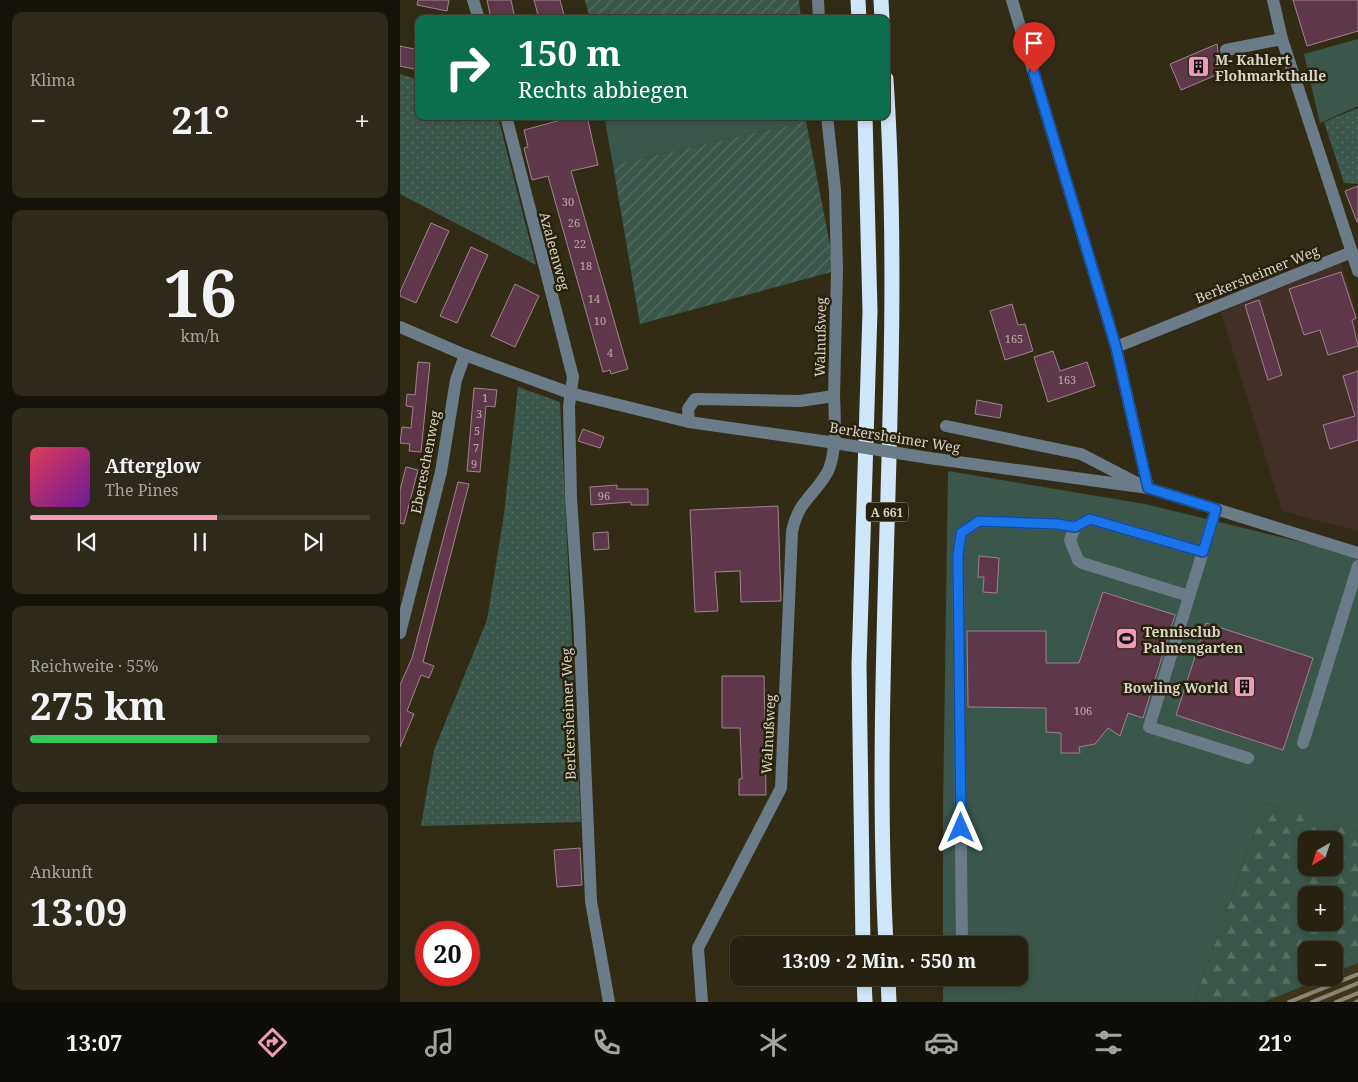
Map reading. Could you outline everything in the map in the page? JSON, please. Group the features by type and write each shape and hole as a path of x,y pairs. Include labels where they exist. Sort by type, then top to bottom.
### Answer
{"highway":[{"path":"858,0 859,15"},
{"path":"881,0 882,15"},
{"name":"A 661","path":"863,936 859,665 870,311 865,120"},
{"name":"A 661","path":"886,936 883,656 892,315 892,168 889,120"},
{"path":"865,986 866,1002"},
{"path":"888,986 889,1002"}],"street":[{"path":"473,0 478,15"},
{"path":"818,0 819,15"},
{"path":"1012,0 1116,347 1148,488"},
{"path":"1273,0 1282,39 1358,270"},
{"path":"1226,50 1282,39"},
{"name":"Azaleenweg","path":"507,120 573,377 570,394"},
{"name":"Walnußweg","path":"702,1002 698,948 781,788 792,532 797,512 826,474 831,458 835,420 837,270 835,190 828,120"},
{"name":"Berkersheimer Weg","path":"1116,347 1352,252"},
{"name":"Berkersheimer Weg","path":"400,327 465,355 570,394 689,422 1148,488 1358,553"},
{"name":"Ebereschenweg","path":"400,633 441,472 456,380 465,355"},
{"name":"Berkersheimer Weg","path":"570,394 571,498 579,618 591,901 609,1002"},
{"name":"Walnußweg","path":"689,422 688,410 695,399 800,401 834,396"},
{"path":"946,426 1081,454 1148,488"},
{"path":"1216,509 1149,727 1248,758"},
{"path":"962,936 958,556 961,533 979,521 1057,524 1075,527 1090,519 1203,552"},
{"path":"1075,527 1070,544 1078,560 1082,563 1189,596"},
{"path":"1303,743 1358,566"}],"shaded area":[{"path":"1341,263 1358,317 1358,531 1282,511 1221,312"},
{"path":"1358,963 1358,1002 1264,1002 1303,986 1343,986 1343,969"}],"green space":[{"path":"585,0 799,0 801,15 589,15"},
{"path":"1358,39 1358,106 1320,123 1304,54"},
{"path":"400,74 415,79 415,120 499,121 536,265 400,194"},
{"path":"1358,108 1358,184 1344,183 1324,122"},
{"path":"605,120 806,120 806,121 613,165"},
{"path":"806,121 835,271 640,324 613,165"},
{"path":"518,387 560,402 581,822 421,826 434,750 487,620 504,514"},
{"path":"948,471 1145,504 1358,556 1358,832 1265,803 1194,1002 943,1002 943,986 1028,986 1028,936 943,936"},
{"path":"1265,803 1358,832 1358,963 1343,969 1343,941 1298,941 1298,986 1303,986 1264,1002 1194,1002"}],"building":[{"path":"418,0 449,0 447,11 417,5"},
{"path":"487,0 511,0 514,15 490,15"},
{"path":"534,0 560,0 564,15 538,15"},
{"path":"1293,0 1358,0 1358,31 1307,46"},
{"name":"M- Kahlert Flohmarkthalle","path":"1217,44 1218,52 1228,70 1181,90 1170,64"},
{"path":"400,46 415,49 415,69 400,66"},
{"path":"561,120 588,120 598,165 571,171 628,369 611,374 610,370 603,372 548,176 532,180 524,148 528,147 524,130"},
{"path":"1358,186 1358,222 1357,222 1345,191"},
{"path":"431,223 449,231 416,303 400,296 400,292"},
{"path":"471,247 488,255 457,323 440,316"},
{"path":"1341,272 1356,318 1352,320 1358,346 1328,355 1320,330 1304,335 1289,289"},
{"path":"515,284 539,296 515,347 491,336"},
{"path":"1259,300 1282,375 1268,380 1245,305"},
{"path":"1012,304 1018,325 1025,324 1033,351 1005,360 990,311"},
{"path":"1053,351 1060,371 1087,362 1095,386 1048,402 1034,357"},
{"path":"418,362 430,363 421,452 409,451 410,444 400,443 402,427 411,428 413,407 406,406 407,394 415,395"},
{"path":"1358,371 1358,440 1330,449 1323,425 1355,416 1343,376"},
{"path":"474,388 497,390 495,407 486,406 480,472 467,471"},
{"path":"977,400 1002,405 1000,418 975,414"},
{"path":"583,429 604,437 600,448 578,441"},
{"path":"406,467 418,470 404,524 400,523 400,490"},
{"path":"458,482 469,484 423,662 434,666 429,678 421,675 407,711 414,714 400,747 400,685 412,658"},
{"path":"617,485 617,489 648,489 648,505 631,505 631,502 591,505 590,487"},
{"path":"778,506 781,601 741,602 740,571 715,572 718,611 695,612 690,510"},
{"path":"608,532 609,549 594,550 593,533"},
{"path":"979,556 999,558 997,593 983,592 984,577 978,577"},
{"path":"1103,592 1175,615 1143,718 1128,713 1120,736 1108,728 1095,744 1079,747 1080,753 1061,753 1061,733 1046,732 1046,708 968,707 967,631 1046,631 1046,663 1079,663"},
{"name":"Bowling World","path":"1206,623 1313,658 1283,750 1176,715"},
{"path":"722,676 764,676 766,795 739,795 739,779 742,779 740,728 722,728"},
{"path":"580,848 582,885 557,887 554,850"}],"railway":[{"path":"1289,1002 1358,974"},
{"path":"1312,1002 1358,983"},
{"path":"1336,1002 1358,993"}],"place":[{"name":"M- Kahlert Flohmarkthalle","path":"1199,67"},
{"name":"Tennisclub Palmengarten","path":"1127,639"},
{"name":"Bowling World","path":"1244,687"}],"route":[{"path":"961,828 958,556 961,533 979,521 1057,524 1075,527 1090,519 1203,552 1216,509 1148,488 1116,347 1034,73"}]}
